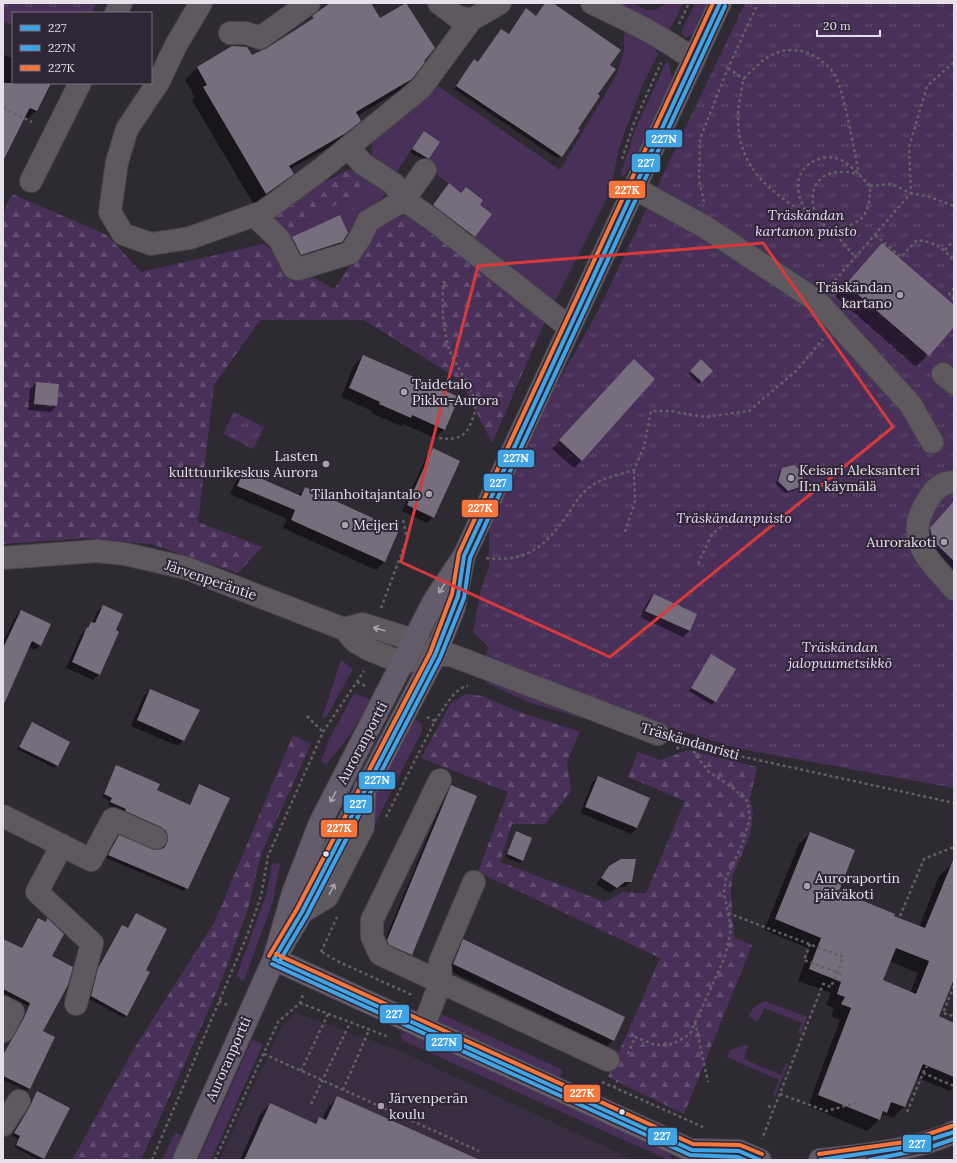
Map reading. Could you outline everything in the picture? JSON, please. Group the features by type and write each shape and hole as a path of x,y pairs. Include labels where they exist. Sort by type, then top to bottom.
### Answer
{"main road":[{"path":"464,556 720,3"},
{"name":"Auroranportti","path":"274,959 293,893 320,823 440,590 464,556"},
{"name":"Auroranportti","path":"184,1160 274,959 302,912 435,655 458,596 464,556"},
{"path":"274,959 712,1160"},
{"path":"820,1160 884,1152 943,1137 954,1132"},
{"path":"692,1150 760,1151"}],"street":[{"path":"116,12 121,3"},
{"path":"201,3 176,45 159,81 127,129 117,162 110,212 123,234 151,244 190,238 263,212 295,189 421,88 471,20 500,3"},
{"path":"230,33 246,33 260,38 310,3"},
{"path":"439,3 456,16 471,20"},
{"path":"592,3 631,21 670,42 694,60"},
{"path":"31,181 80,84"},
{"path":"348,147 363,164 394,184 404,200 464,244 569,327"},
{"path":"254,215 280,239 294,268 298,269 350,252 360,238 368,221 404,200 425,170"},
{"path":"634,188 705,227 817,301 911,405 932,442"},
{"path":"954,482 946,482 933,491 920,511 917,534 921,550 954,589"},
{"name":"Järvenperäntie","path":"3,558 97,551 125,554 186,568 344,629 356,642 402,663"},
{"path":"344,629 362,624 414,640 435,655"},
{"path":"402,663 435,655"},
{"name":"Träskändanristi","path":"435,655 451,655 658,734"},
{"path":"440,780 372,920 372,937 380,954 618,1064"},
{"path":"3,816 90,860 112,819 156,838"},
{"path":"62,845 37,892 92,943 76,1004"},
{"path":"423,1028 440,981 440,962 474,882"},
{"path":"3,1007 13,1012 3,1031"},
{"path":"3,1126 19,1101"}],"path":[{"path":"705,227 706,212 699,180 700,139 728,68 758,3"},
{"path":"622,162 634,123 670,42"},
{"path":"856,258 832,230 780,196 759,177 747,158 740,141 738,122 739,100 744,79 764,58 776,52 788,49 805,52 823,63 834,73 842,96 859,174"},
{"path":"817,301 911,193 909,146 927,86 954,62"},
{"path":"728,68 744,79"},
{"path":"3,108 32,122"},
{"path":"808,214 802,206 797,191 798,178 802,170 808,163 820,158 830,157 842,160 859,174 870,186 869,207 864,217 856,223 832,230"},
{"path":"818,221 812,204 813,193 817,183 830,173 844,171 859,174"},
{"path":"870,186 891,184 911,193 930,197 954,206"},
{"path":"875,235 901,257 917,240 935,243 945,250 954,261"},
{"path":"945,250 954,240"},
{"path":"439,438 456,438 468,430 474,416 475,403 454,362 449,347 442,296 444,281"},
{"path":"954,288 949,294 954,299"},
{"path":"625,532 635,501 634,470 644,447 651,410 671,411 705,417 749,411 797,370 837,323"},
{"path":"464,556 498,560 518,558 540,547 562,522 579,497 596,483 634,470"},
{"path":"380,609 407,539 403,519"},
{"path":"698,564 712,534 721,527"},
{"path":"307,716 323,732"},
{"name":"Träskändanristi","path":"658,734 712,750 954,803"},
{"path":"614,1088 618,1064 635,1036 655,1045 673,1044 690,1034 725,957 731,929 724,893 726,878 742,845 750,818 747,801 732,786 709,772 695,754 691,743"},
{"path":"900,916 924,858 954,847"},
{"path":"728,913 843,957 831,987 823,984 774,1108 760,1151"},
{"path":"810,944 804,960 844,976"},
{"path":"954,986 944,1012 954,1016"},
{"path":"300,1003 391,1038"},
{"path":"301,1071 328,1014"},
{"path":"695,1022 708,1082"},
{"path":"311,1104 350,1023"},
{"path":"342,1090 370,1030"},
{"path":"264,1054 479,1151"},
{"path":"907,1112 927,1066"},
{"path":"924,1074 954,1086"},
{"path":"780,1094 826,1111 856,1103"},
{"path":"768,1106 774,1108"}],"highlighted area":[{"path":"763,243 893,427 610,657 401,562 478,266"}],"shaded area":[{"name":"Järvenperän koulu","path":"296,1013 400,1051 634,1160 219,1160 282,1026"}],"green space":[{"path":"3,3 96,3 92,12 12,12 12,25 3,21"},
{"path":"599,3 631,3 647,10 656,10 666,3 683,3 667,36"},
{"path":"695,3 707,3 693,34 685,38 681,33"},
{"name":"Träskändanpuisto","path":"745,3 954,3 954,788 736,748 669,727 563,690 485,658 489,647 473,632 481,589 489,567 489,529 544,407 596,315"},
{"path":"627,30 652,42 658,54 642,86 619,148 610,192 554,303 473,239 492,214 479,205 483,199 466,187 461,193 427,167 429,160 440,142 423,132 393,178 371,158 372,142 435,84 560,170 617,74 624,51 624,35"},
{"path":"666,62 669,64 672,81 639,150 623,178 621,173 635,130"},
{"path":"348,170 361,171 373,180 348,200 331,207 284,234 274,226 271,210"},
{"path":"373,180 389,191 370,209 352,241 340,216 288,239 284,234 331,207 348,200"},
{"path":"12,194 107,235 141,272 264,244 294,271 302,271 334,289 380,223 405,215 546,319 492,443 460,380 364,320 260,320 214,385 198,522 262,547 238,573 151,544 87,538 3,544 3,214"},
{"path":"234,412 264,427 253,449 223,434"},
{"path":"341,660 353,669 327,716 322,718"},
{"path":"491,679 583,715 581,718 528,702 489,684"},
{"path":"354,693 371,700 350,735 326,765 321,761 329,740"},
{"path":"466,694 482,696 522,713 580,732 567,761 571,791 545,824 512,824 500,862 605,902 623,892 646,893 685,801 628,777 638,752 661,760 688,750 757,767 750,799 753,814 750,835 732,877 731,894 734,937 752,945 684,1114 608,1077 660,958 478,872 508,792 421,758 451,703"},
{"path":"413,718 421,723 422,731 373,828 374,791"},
{"path":"293,735 311,744 261,854 248,909 219,987 141,1160 72,1160 132,1052 214,923"},
{"path":"272,863 280,864 273,901 244,981 236,977 267,893"},
{"path":"765,1001 807,1017 801,1034 798,1033 802,1023 764,1008 758,1022 748,1017 754,1007"},
{"path":"439,1013 563,1070 560,1077 547,1074 438,1022 436,1017"},
{"path":"406,1033 669,1152 673,1160 664,1158 404,1041 401,1034"},
{"path":"252,1040 263,1044 211,1160 198,1160"},
{"path":"744,1045 748,1046 744,1059 781,1075 786,1063 788,1064 775,1096 773,1095 779,1080 727,1057 730,1050"},
{"path":"175,1132 183,1136 172,1160 162,1160"}],"building":[{"path":"330,3 371,3 380,18 406,3 435,48 412,79 356,112 361,121 346,133 289,166 294,174 266,194 203,87 207,85 197,67 232,46 247,47 252,55 267,48 314,18 312,16"},
{"path":"545,3 553,3 621,50 610,65 616,69 598,94 600,96 578,129 580,130 562,157 456,86 474,59 478,62 501,29 509,34 526,8 536,16"},
{"path":"3,83 50,84 37,111 30,108 28,111 3,161"},
{"path":"424,131 440,142 429,159 412,149"},
{"path":"449,183 461,193 466,187 483,200 480,205 492,214 475,237 433,205"},
{"path":"340,215 348,233 342,242 301,255 292,237"},
{"name":"Träskändan kartano","path":"882,243 954,305 954,327 929,356 846,284"},
{"name":"Taidetalo Pikku-Aurora","path":"363,355 459,397 445,430 412,415 411,418 379,404 380,402 349,388"},
{"path":"634,359 655,379 582,461 559,440"},
{"path":"701,359 713,371 702,382 690,371"},
{"path":"36,382 59,384 57,406 34,404"},
{"name":"Tilanhoitajantalo","path":"433,448 460,461 434,518 407,505"},
{"name":"Keisari Aleksanteri II:n käymälä","path":"794,465 804,474 800,487 788,491 778,481 782,468"},
{"name":"Meijeri","path":"244,471 301,496 305,487 399,530 385,562 291,520 295,510 237,486"},
{"name":"Aurorakoti","path":"954,501 954,561 933,541 930,528"},
{"path":"654,594 697,614 690,631 645,611"},
{"path":"103,605 123,614 116,630 119,632 100,675 72,662 87,627 88,628 91,622 95,623"},
{"path":"21,610 51,624 41,646 32,641 3,706 3,648"},
{"path":"711,654 736,669 716,702 691,688"},
{"path":"150,689 200,710 184,741 137,720"},
{"path":"32,722 70,742 58,766 19,747"},
{"path":"116,765 160,784 157,790 190,805 199,784 230,798 188,889 108,855 119,835 157,850 164,848 168,837 166,831 161,827 125,811 126,809 110,802 112,798 104,794"},
{"path":"598,776 650,798 637,828 585,807"},
{"path":"451,785 477,796 412,955 389,945 387,940"},
{"path":"516,831 532,838 523,861 507,854"},
{"path":"810,832 855,850 839,891 895,914 894,916 925,928 954,858 954,979 939,1016 954,1023 954,1077 923,1064 905,1107 891,1102 887,1113 883,1111 880,1120 818,1095 851,1008 841,1004 845,997 837,994 841,982 809,969 821,938 775,919","holes":["896,948 929,961 916,994 883,980"]},
{"path":"621,859 636,859 632,882 625,882 617,888 601,878 609,866"},
{"path":"136,913 167,929 146,970 150,972 127,1016 91,996 98,968 122,925 128,928"},
{"path":"38,918 46,922 47,918 64,934 52,956 73,967 68,985 43,1031 55,1037 30,1089 3,1076 3,1055 24,1018 30,1003 3,989 3,939 22,948"},
{"path":"463,939 625,1017 614,1041 453,964"},
{"path":"37,1091 70,1108 44,1159 16,1145 20,1136 14,1133"},
{"path":"337,1096 480,1160 244,1160 270,1103 316,1124 319,1117 326,1120"}],"transit line":[{"name":"227K","path":"269,956 297,909 430,653 452,594 459,553 713,3"},
{"name":"227","path":"274,959 302,912 435,655 458,596 464,556 720,3"},
{"name":"227N","path":"279,962 307,915 440,658 464,598 470,558 725,6"},
{"name":"227K","path":"276,954 693,1144 740,1145 762,1154"},
{"name":"227","path":"274,959 692,1150 739,1151 760,1160"},
{"name":"227N","path":"272,964 690,1155 738,1157 745,1160"},
{"name":"227K","path":"819,1154 905,1142 952,1126"},
{"name":"227","path":"820,1160 907,1147 954,1132"},
{"name":"227N","path":"869,1160 925,1149 954,1139"}],"place":[{"name":"Träskändan kartano","path":"900,295"},
{"name":"Taidetalo Pikku-Aurora","path":"404,392"},
{"name":"Lasten kulttuurikeskus Aurora","path":"326,464"},
{"name":"Keisari Aleksanteri II:n käymälä","path":"791,478"},
{"name":"Tilanhoitajantalo","path":"429,494"},
{"name":"Meijeri","path":"345,525"},
{"name":"Aurorakoti","path":"944,542"},
{"name":"Auroraportin päiväkoti","path":"807,886"},
{"name":"Järvenperän koulu","path":"381,1106"}],"park label":[{"name":"Träskändan kartanon puisto","path":"806,224"},
{"name":"Träskändan jalopuumetsikkö","path":"840,656"}]}
